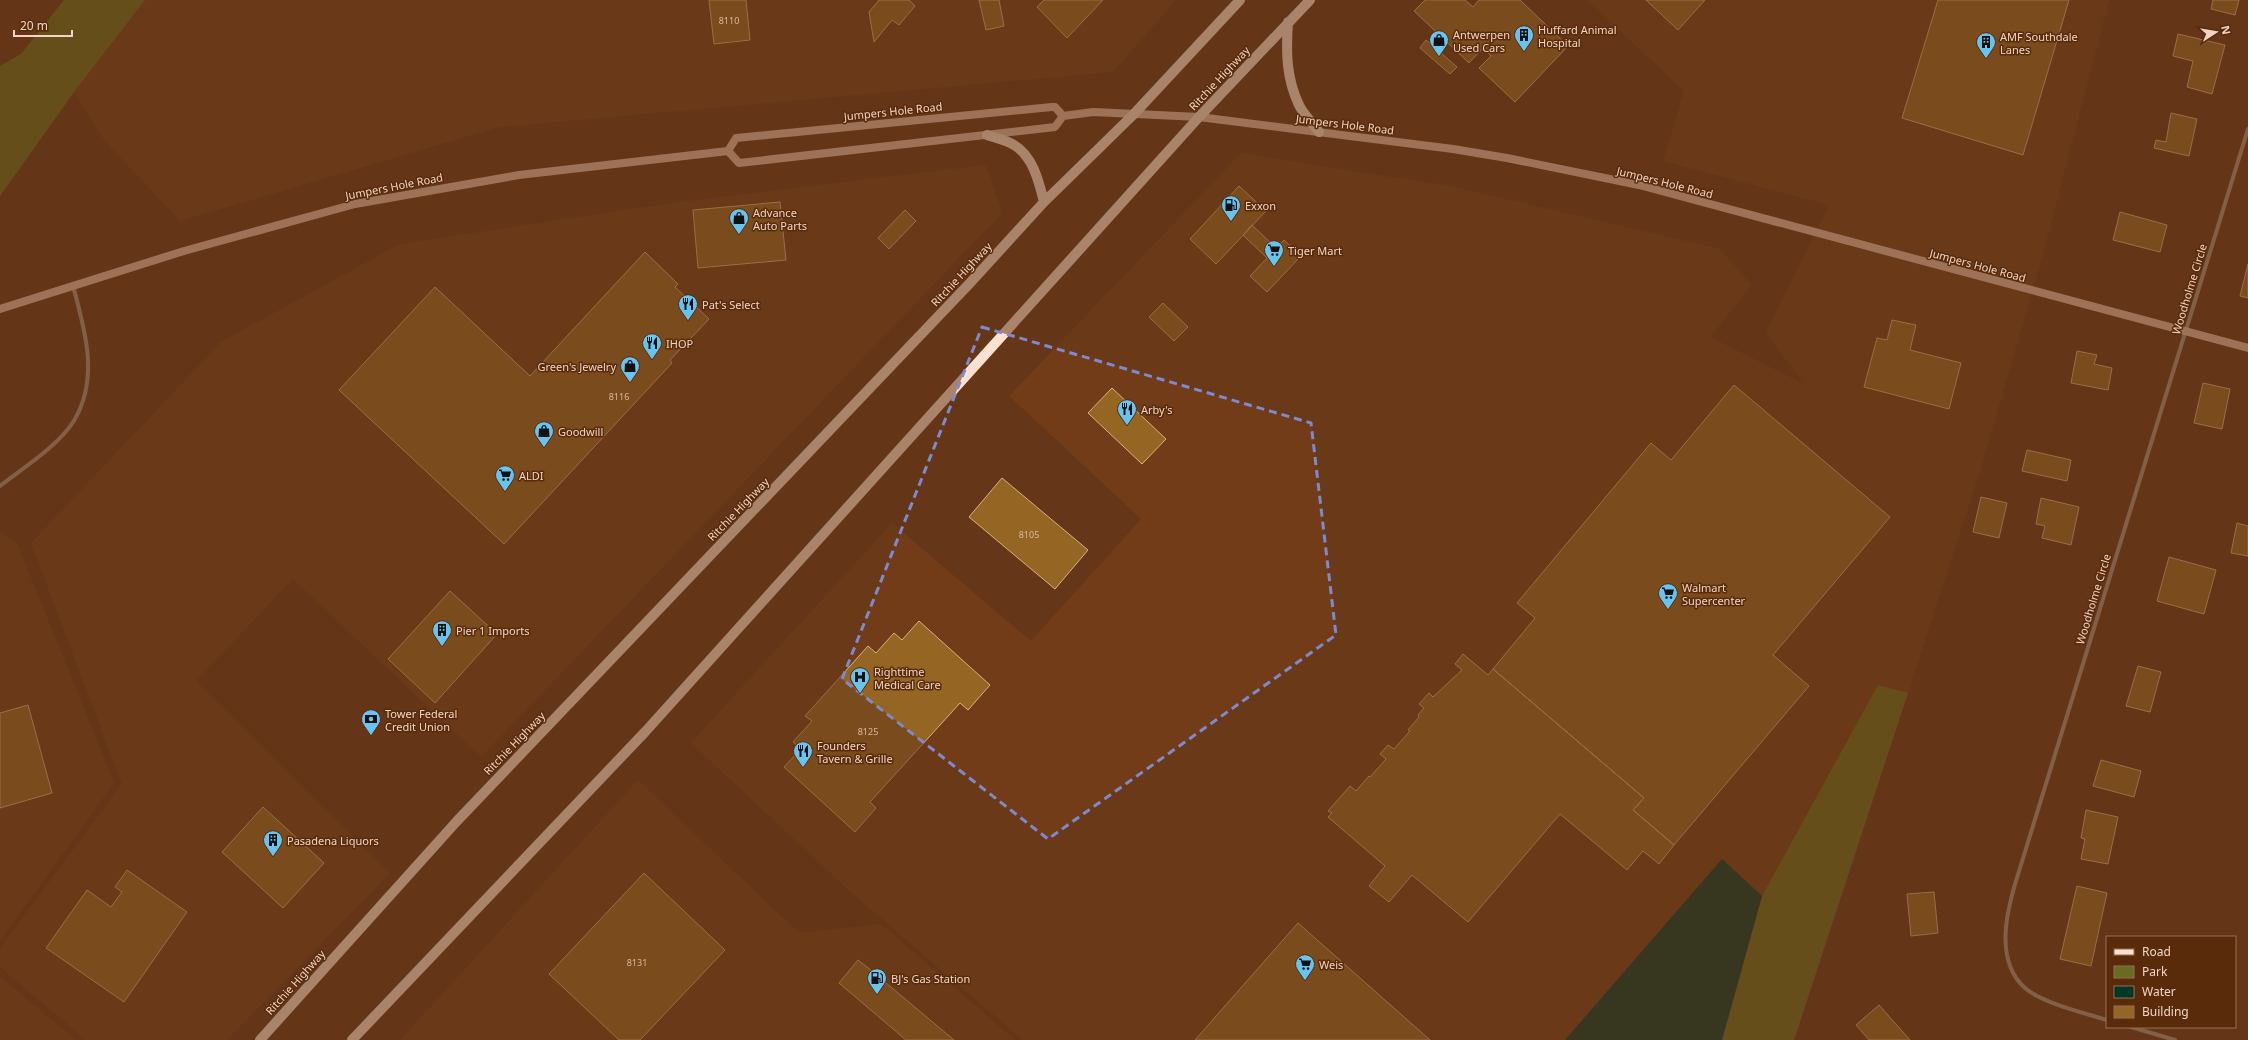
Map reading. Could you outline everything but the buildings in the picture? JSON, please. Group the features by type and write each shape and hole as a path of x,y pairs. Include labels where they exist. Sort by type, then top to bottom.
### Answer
{"main road":[{"name":"Ritchie Highway","path":"260,1040 463,815 965,288 1044,202 1133,115 1240,0"},
{"name":"Ritchie Highway","path":"352,1040 645,732 1199,117 1310,0"},
{"path":"1288,22 1287,63 1290,81 1299,106 1319,132"},
{"name":"Jumpers Hole Road","path":"0,309 184,251 355,204 519,175 728,151 736,138 1055,107 1063,116 1093,112 1199,117 1453,149 1639,185 2248,348"},
{"path":"728,151 739,163 1055,127 1063,116"},
{"path":"987,135 1014,145 1024,153 1034,169 1044,202"}],"street":[{"name":"Woodholme Circle","path":"2106,1020 2063,1007 2026,989 2016,978 2010,965 2006,946 2006,922 2018,873 2248,130"},
{"path":"0,486 56,442 74,420 84,399 88,379 88,353 84,326 73,286"},
{"path":"2134,1028 2175,1040"}],"highlighted area":[{"path":"982,327 1311,423 1336,635 1048,839 842,679"}],"shaded area":[{"path":"145,0 1176,0 1113,72 499,127 180,221 104,140 74,92"},
{"path":"1587,0 2109,0 2041,261 1980,471 1908,693 1878,686 1762,896 1722,859 1565,1040 1023,1040 854,895 691,743 892,523 1031,641 1141,519 1009,396 1241,153 1454,187 1720,249 1752,285 1710,337 1804,384 1766,333 1829,205 1663,161 1684,91"},
{"path":"986,165 1002,213 481,757 293,579 196,681 390,873 227,1040 86,1040 0,967 0,948 122,784 31,543 221,342 400,244 672,203"},
{"path":"0,531 17,543 114,783 0,941"},
{"path":"638,780 799,933 881,924 1015,1040 400,1040"},
{"path":"0,977 76,1040 0,1040"}],"green space":[{"path":"64,0 145,0 74,92 0,196 0,66 21,54"},
{"path":"1878,685 1908,693 1794,1040 1722,1040 1762,896"}],"water":[{"path":"1722,859 1762,896 1722,1040 1565,1040"}],"place":[{"name":"Huffard Animal Hospital","path":"1524,52"},
{"name":"Antwerpen Used Cars","path":"1439,57"},
{"name":"AMF Southdale Lanes","path":"1986,59"},
{"name":"Exxon","path":"1231,222"},
{"name":"Advance Auto Parts","path":"739,235"},
{"name":"Tiger Mart","path":"1274,267"},
{"name":"Pat's Select","path":"688,321"},
{"name":"IHOP","path":"652,360"},
{"name":"Green's Jewelry","path":"630,383"},
{"name":"Arby's","path":"1127,426"},
{"name":"Goodwill","path":"544,448"},
{"name":"ALDI","path":"505,492"},
{"name":"Walmart Supercenter","path":"1668,610"},
{"name":"Pier 1 Imports","path":"442,647"},
{"name":"Righttime Medical Care","path":"860,694"},
{"name":"Tower Federal Credit Union","path":"371,736"},
{"name":"Founders Tavern & Grille","path":"803,768"},
{"name":"Pasadena Liquors","path":"273,857"},
{"name":"Weis","path":"1305,981"},
{"name":"BJ's Gas Station","path":"877,995"}]}
